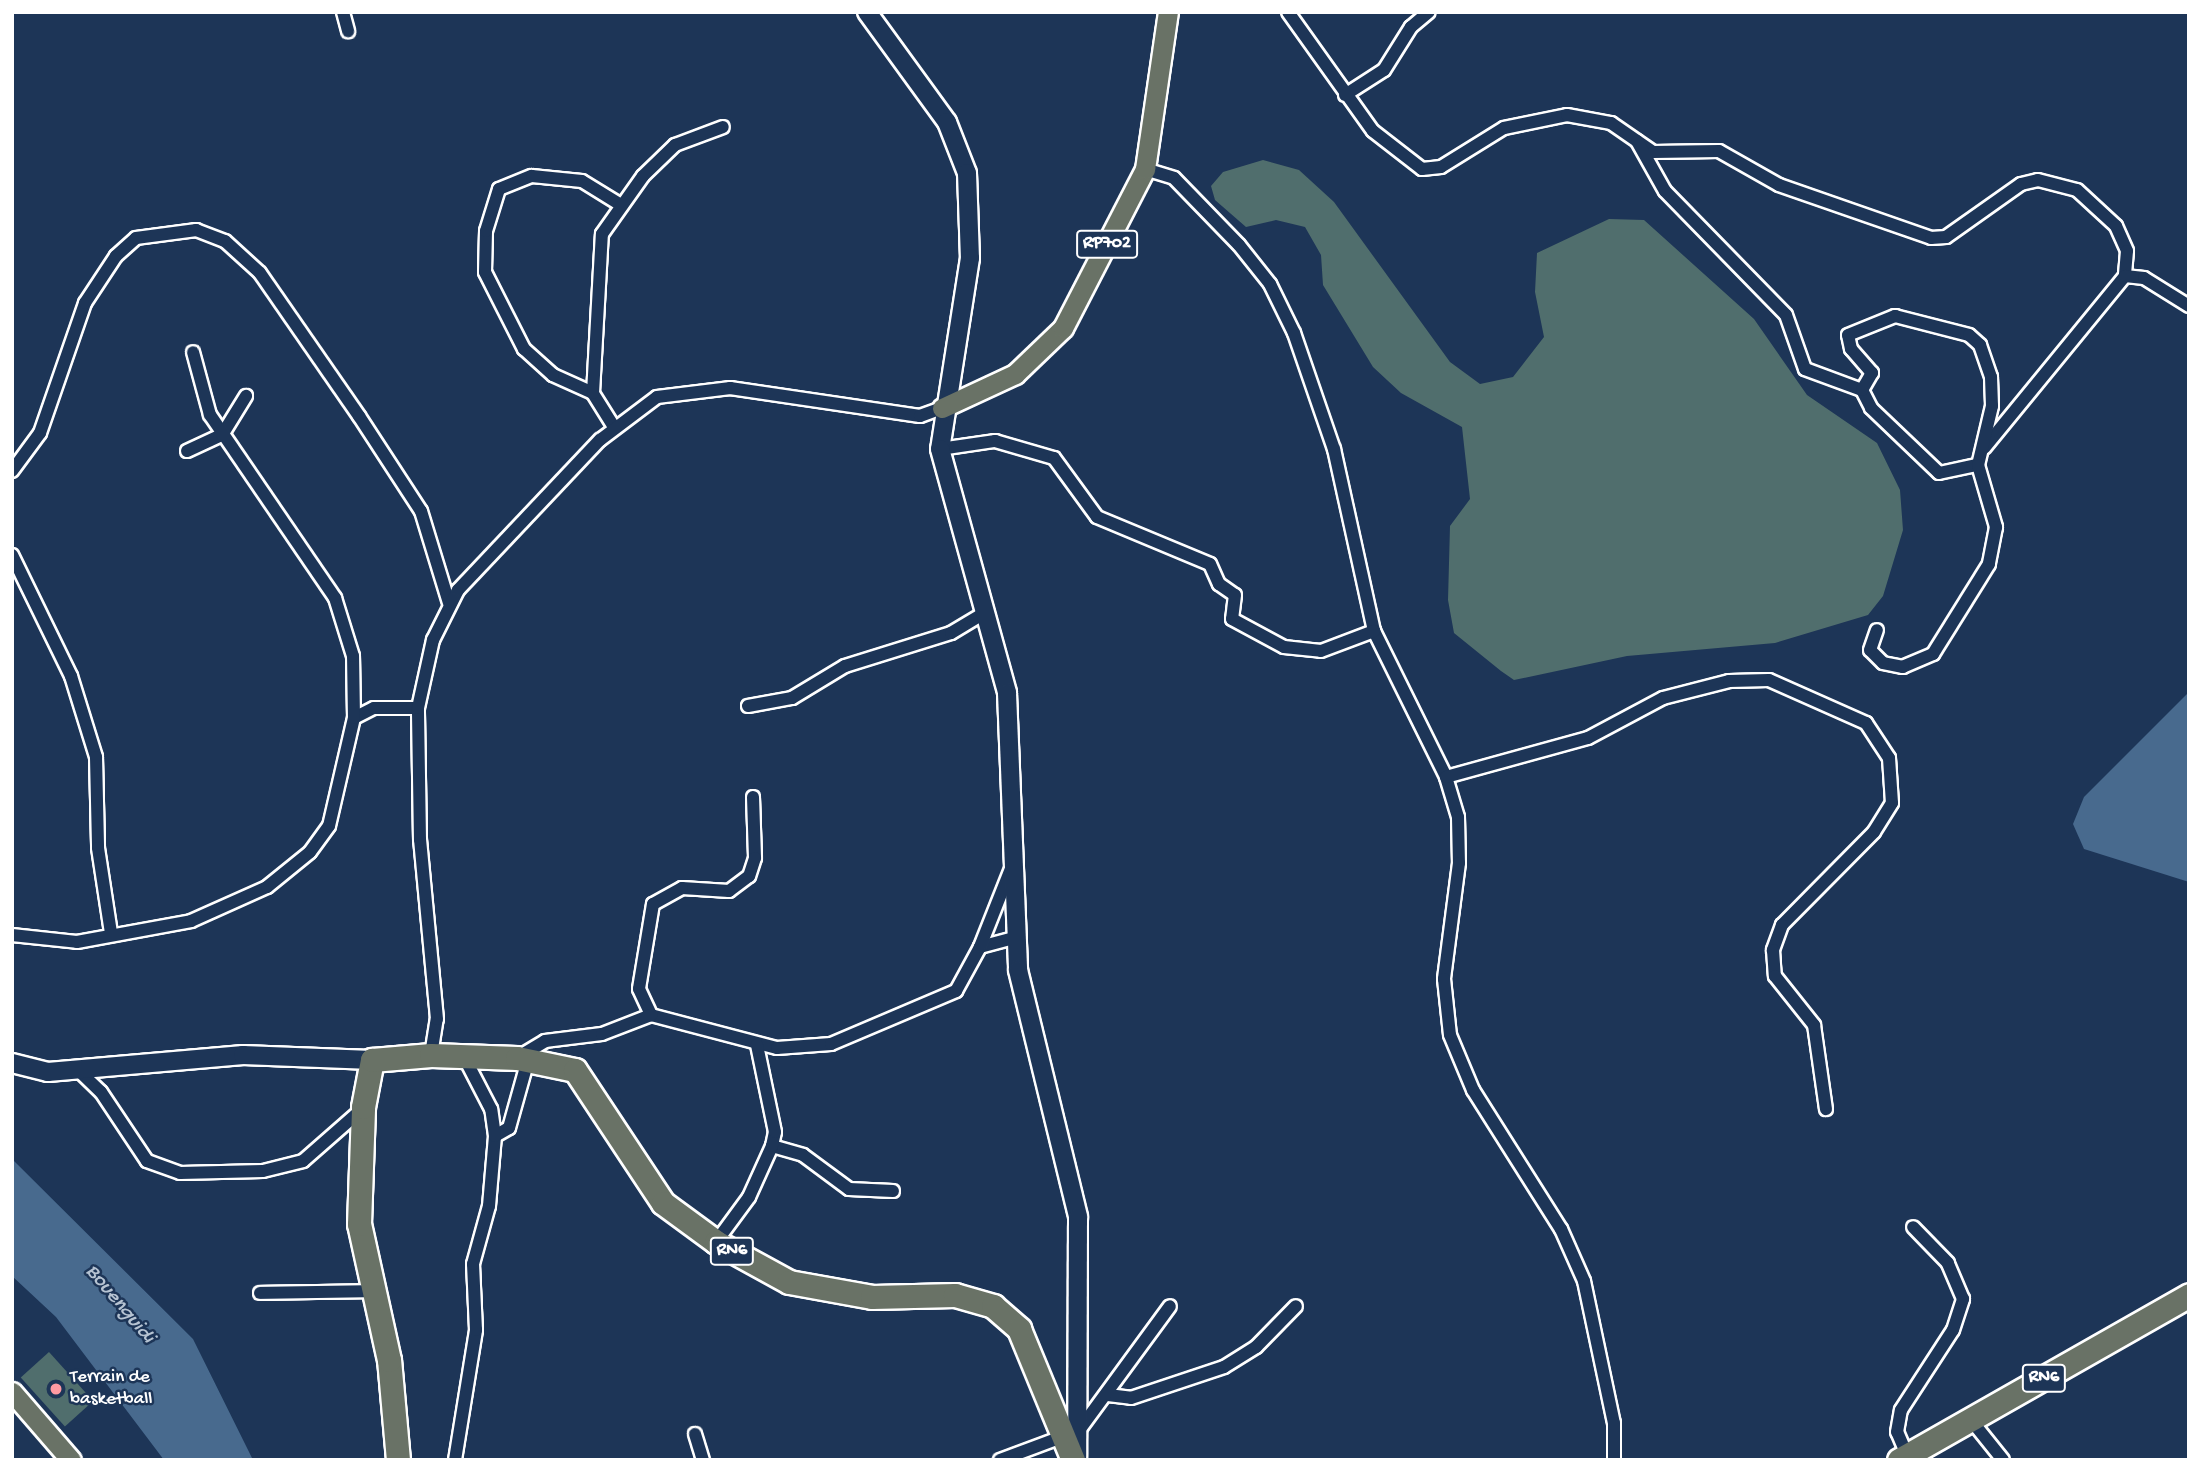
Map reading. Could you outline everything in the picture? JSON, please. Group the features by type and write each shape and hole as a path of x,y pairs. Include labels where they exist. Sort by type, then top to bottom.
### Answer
{"highway":[{"name":"RN6","path":"372,1060 463,1055 522,1059 580,1074 663,1203 716,1242 809,1289 872,1297 955,1295 993,1306 1019,1329 1071,1433 1075,1460"},
{"path":"372,1060 363,1107 358,1212 398,1460"},
{"name":"RN6","path":"1903,1457 2189,1295"}],"main road":[{"path":"867,12 947,122 967,173 970,258 942,408 940,449 986,612 1010,720 1014,938 1078,1217 1071,1433"},
{"name":"RP702","path":"942,408 1015,374 1054,342 1145,169 1168,12"},
{"path":"12,1063 48,1072 243,1055 372,1060"},
{"path":"12,1392 71,1460"}],"street":[{"path":"343,12 348,31"},
{"path":"1345,94 1384,70 1411,27 1429,12"},
{"path":"1290,13 1345,94 1396,155 1422,169 1441,167 1504,128 1543,117 1590,117 1668,155 1719,151 1791,190 1931,238 1946,237 2021,184 2057,184 2088,198 2116,226 2126,251 2125,276 1984,448"},
{"path":"593,393 599,243 621,205 675,145 723,127"},
{"path":"1637,141 1664,191 1786,315 1805,369 1862,390 1871,408 1939,473 1978,465"},
{"path":"1145,169 1174,178 1239,245 1269,284 1294,333 1334,449 1374,631 1446,777 1460,840 1446,945 1450,1035 1473,1090 1561,1229 1584,1281 1614,1423 1615,1460"},
{"path":"614,427 593,393 540,364 510,326 485,272 488,216 499,189 532,176 582,181 621,205"},
{"path":"12,471 40,433 85,303 116,256 136,238 196,230 225,242 260,273 359,416 421,511 449,603"},
{"path":"2125,276 2144,278 2189,306"},
{"path":"1862,390 1872,373 1851,349 1848,335 1895,316 1950,326 1984,355 1992,406 1978,465 1997,535 1957,623 1933,654 1903,667 1875,657 1870,644 1877,630"},
{"path":"12,935 77,942 111,933 155,931 230,906 310,852 329,826 354,718 353,656 335,597 255,473 222,435 210,415 193,352"},
{"path":"431,1055 438,1019 420,840 418,708 432,640 449,603 614,427 657,397 700,388 920,416 942,408"},
{"path":"187,451 222,435 246,396"},
{"path":"940,449 995,441 1054,458 1097,517 1210,564 1219,584 1236,597 1232,620 1284,647 1321,652 1374,631"},
{"path":"12,555 22,564 46,631 71,676 96,757 98,848 111,933"},
{"path":"748,706 792,698 845,666 951,633 986,612"},
{"path":"1446,777 1588,738 1663,698 1729,681 1769,680 1866,723 1889,758 1892,803 1874,832 1782,925 1773,950 1775,976 1814,1025 1826,1109"},
{"path":"354,699 374,708 418,708"},
{"path":"354,718 374,708"},
{"path":"651,1015 639,989 653,904 682,888 729,891 750,876 755,858 752,797"},
{"path":"495,1136 509,1128 522,1059 545,1041 602,1034 651,1015 757,1045 831,1044 868,1032 915,1004 956,991 980,947 1013,864"},
{"path":"980,947 1014,938"},
{"path":"716,1242 750,1197 772,1146 757,1045"},
{"path":"455,1460 476,1330 473,1264 489,1206 495,1136 491,1109 463,1055"},
{"path":"77,1069 101,1092 147,1161 180,1173 263,1171 303,1161 363,1107"},
{"path":"772,1146 803,1155 849,1189 893,1191"},
{"path":"1903,1457 1897,1432 1901,1410 1953,1330 1963,1299 1948,1263 1913,1227"},
{"path":"260,1293 373,1292"},
{"path":"1000,1460 1071,1433 1108,1395 1170,1306"},
{"path":"1108,1395 1131,1398 1224,1367 1256,1347 1296,1306"},
{"path":"1971,1420 2003,1460"},
{"path":"695,1434 703,1460"}],"green space":[{"path":"1263,160 1299,170 1334,202 1450,362 1480,384 1513,377 1544,337 1535,292 1537,253 1609,219 1644,220 1754,319 1807,395 1877,443 1900,490 1903,530 1883,596 1868,615 1775,643 1627,656 1514,680 1501,671 1454,633 1448,600 1450,526 1470,499 1462,427 1401,393 1373,367 1323,285 1321,255 1305,227 1276,220 1246,227 1215,200 1211,186 1223,172"},
{"name":"Terrain de basketball","path":"49,1352 93,1401 65,1426 21,1377"}],"water":[{"path":"2189,692 2189,882 2084,849 2073,824 2084,797"},
{"name":"Bouenguidi","path":"12,1159 193,1339 253,1460 164,1460 56,1317 12,1276"}],"place":[{"name":"Terrain de basketball","path":"56,1389"}]}
